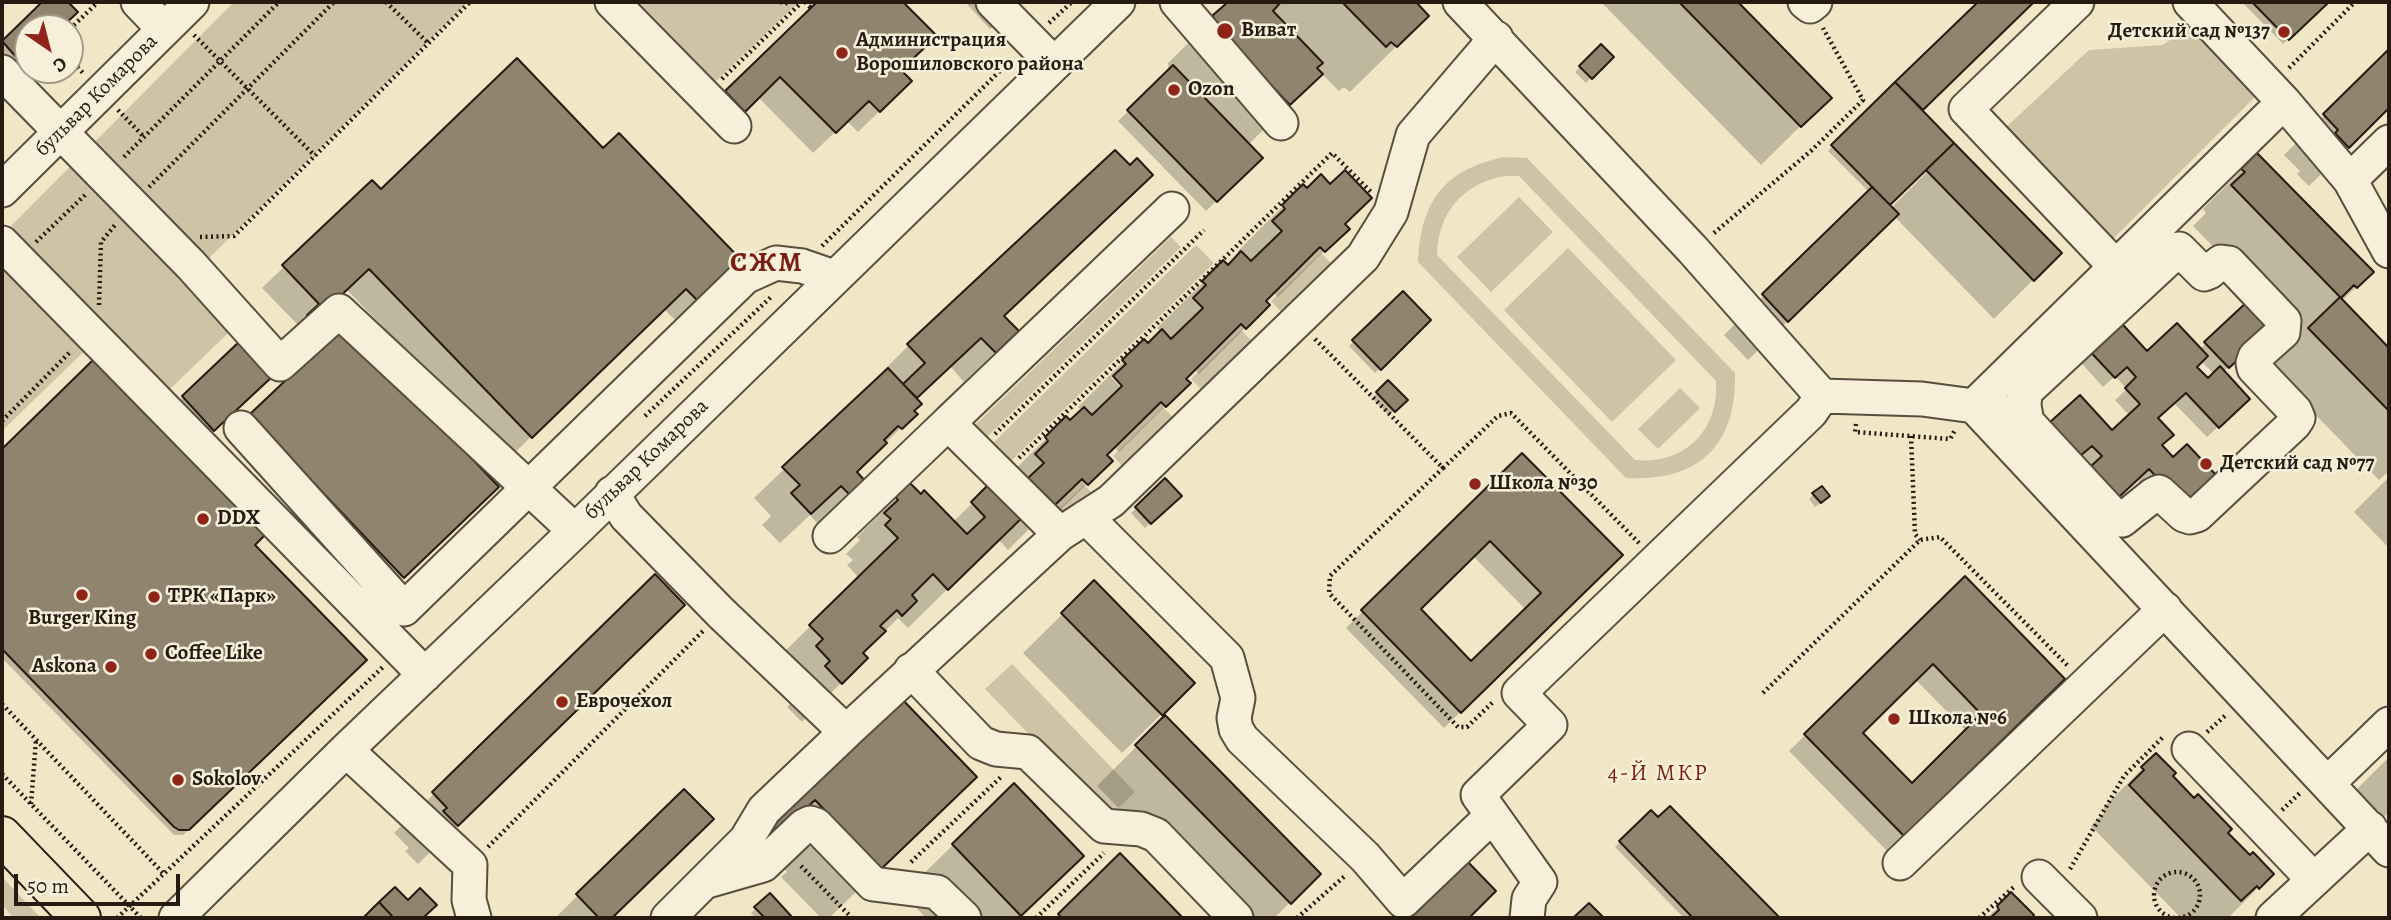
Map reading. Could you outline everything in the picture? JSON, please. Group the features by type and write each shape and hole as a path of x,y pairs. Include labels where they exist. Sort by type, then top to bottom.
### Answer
{"main road":[{"path":"2,836 81,918"}],"street":[{"path":"138,2 178,16"},
{"path":"612,2 734,126"},
{"path":"993,2 1054,64"},
{"name":"бульвар Комарова","path":"176,918 345,750 575,531 1118,2"},
{"path":"1177,2 1281,123"},
{"path":"1460,2 1693,250 1822,396 1922,399 1974,417 2165,609 2318,784 2380,839 2314,880 2273,918"},
{"path":"2077,2 1966,109 2116,267"},
{"path":"2190,2 2277,94 2350,180 2389,251"},
{"name":"бульвар Комарова","path":"2,190 178,16"},
{"path":"668,918 746,840 764,810 846,732 886,701 911,670 1073,525 1111,501 1363,257 1391,212 1413,135 1496,38"},
{"path":"2,72 132,204 280,364 339,312 575,531"},
{"path":"2168,237 2204,274 2221,262 2229,263 2284,321 2283,332 2255,357 2253,363 2295,411 2298,418 2197,515 2184,515 2160,492 2122,520 2116,518 2027,422 2025,392 2168,237 2277,94"},
{"path":"2350,180 2389,142"},
{"path":"830,536 1172,209"},
{"path":"1974,417 2116,267 2168,237"},
{"path":"10,251 425,674"},
{"path":"241,428 404,608 745,277 776,263 802,266 834,277"},
{"path":"1527,918 1529,899 1540,882 1478,794 1550,725 1519,693 1811,412 1822,396"},
{"path":"1974,417 2024,406"},
{"path":"948,423 1073,525 1227,659 1238,698 1234,719 1242,739 1365,857 1403,901 1492,816"},
{"path":"612,493 626,516 721,613 846,732"},
{"path":"1900,863 2165,609"},
{"path":"911,670 981,743 996,749 1028,752 1097,822 1112,828 1149,831 1156,835 1236,918"},
{"path":"2318,784 2389,724"},
{"path":"345,750 470,865 477,912"},
{"path":"2189,750 2314,880"},
{"path":"704,882 763,865 810,823 816,825 873,884 937,892 964,918"},
{"path":"2047,886 2080,918"}],"path":[{"path":"84,15 97,2"},
{"path":"10,251 105,177 279,2"},
{"path":"2,421 90,332 99,327 101,242 132,204 334,2"},
{"path":"386,2 428,43"},
{"path":"170,244 177,237 234,236 470,2"},
{"path":"781,2 784,5 787,2"},
{"path":"705,96 803,2 811,8"},
{"path":"2277,94 2355,2"},
{"path":"1693,250 1812,150 1863,100 1810,3"},
{"path":"178,16 315,156"},
{"path":"1018,458 1332,153 1391,212"},
{"path":"994,435 1204,230"},
{"path":"1298,321 1443,468"},
{"path":"1519,693 1511,685 1467,727 1458,727 1329,593 1330,576 1498,416 1511,413 1656,561"},
{"path":"1856,421 1855,432 1950,439 1974,417"},
{"path":"1912,436 1915,534 1920,540"},
{"path":"1763,693 1920,540 1940,537 2086,684"},
{"path":"470,865 721,613"},
{"path":"2,704 164,874"},
{"path":"1979,918 2031,871 2047,886 2124,776 2170,731 2189,750 2236,706"},
{"path":"31,804 36,740"},
{"path":"886,886 1028,752"},
{"path":"2,774 141,918"},
{"path":"2263,827 2318,784"},
{"path":"1036,918 1130,829"},
{"path":"782,847 852,918"},
{"path":"1297,918 1365,857"},
{"path":"2175,872 2187,874 2197,881 2201,893 2191,914 2179,918 2168,916 2158,908 2154,897 2156,885 2164,876 2175,872"},
{"path":"117,918 129,908"}],"shaded area":[{"path":"234,2 468,2 202,265 249,313 167,392 106,330 2,431 2,235"},
{"path":"601,2 799,2 697,99"},
{"path":"2190,25 2258,94 2110,242 2003,130 2089,50 2163,45"},
{"path":"1504,157 1527,158 1735,373 1734,399 1729,421 1708,454 1693,466 1674,474 1626,478 1418,262 1424,222 1439,192 1465,170","holes":["1519,176 1716,381 1712,415 1705,429 1683,450 1669,457 1635,460 1437,255 1442,226 1448,213 1465,193 1490,180"]},
{"path":"1519,197 1553,232 1491,292 1457,257"},
{"path":"1171,237 1181,247 987,437 975,425"},
{"path":"1196,245 1214,263 1011,461 993,443"},
{"path":"1568,248 1676,360 1612,422 1504,310"},
{"path":"1321,253 1334,266 1284,315 1271,301"},
{"path":"1241,330 1255,344 1204,392 1191,379"},
{"path":"1680,388 1700,408 1658,449 1638,429"},
{"path":"1163,407 1176,421 1126,470 1113,456"},
{"path":"1084,485 1095,496 1064,514 1059,509"},
{"path":"1012,664 1135,792 1109,817 985,689"},
{"path":"2,877 41,918 14,918 2,905"}],"building":[{"path":"42,2 68,2 78,12 76,14 30,14"},
{"name":"Администрация Ворошиловского района","path":"817,2 903,2 937,36 901,70 912,81 880,112 869,101 836,133 780,77 745,112 725,91"},
{"path":"1228,2 1281,2 1273,11 1323,63 1317,68 1323,74 1290,105 1215,27 1213,15"},
{"path":"1342,2 1416,2 1429,16 1397,47 1391,42 1386,47"},
{"path":"1679,2 1738,2 1832,98 1801,127"},
{"path":"1978,2 2034,2 1923,110 1895,82"},
{"path":"2252,2 2327,2 2328,3 2289,40"},
{"path":"14,29 14,55 2,41"},
{"path":"1601,44 1614,57 1592,79 1579,66"},
{"path":"2389,49 2389,108 2349,148 2335,133 2338,130 2323,114"},
{"path":"517,58 603,148 619,133 747,266 704,307 686,289 532,438 369,269 313,322 307,315 319,304 282,265 372,180 381,189"},
{"path":"1173,65 1263,158 1217,202 1127,110"},
{"path":"1895,82 1954,143 1890,205 1831,145"},
{"path":"1954,143 2062,253 2034,281 1926,170"},
{"path":"1115,150 1130,165 1137,158 1153,175 1004,316 1019,331 996,353 981,338 917,398 903,384 925,363 907,344"},
{"path":"2257,153 2374,272 2357,288 2354,285 2341,298 2389,348 2389,411 2308,328 2340,297 2231,185 2245,172 2241,169"},
{"path":"1345,170 1372,198 1345,224 1350,229 1325,252 1320,247 1266,301 1270,305 1246,329 1241,324 1186,379 1191,383 1166,407 1161,402 1107,455 1113,461 1088,485 1082,479 1055,505 1028,478 1044,463 1035,454 1048,441 1045,437 1066,416 1070,420 1084,407 1092,415 1122,386 1113,376 1126,364 1122,360 1144,339 1148,343 1162,329 1171,339 1203,308 1193,298 1206,285 1202,281 1223,260 1228,265 1241,251 1251,261 1282,231 1272,221 1285,209 1282,205 1303,184 1307,188 1321,174 1330,184"},
{"path":"1872,187 1899,214 1788,322 1762,294"},
{"path":"1403,291 1431,320 1381,370 1352,340"},
{"path":"2249,300 2274,326 2229,368 2204,342"},
{"path":"2115,316 2147,351 2177,323 2208,356 2197,367 2208,378 2220,366 2250,399 2219,428 2186,393 2158,418 2174,435 2162,445 2173,457 2187,444 2216,475 2183,506 2149,469 2118,498 2090,467 2102,456 2092,446 2080,456 2049,423 2080,395 2112,430 2140,404 2125,388 2136,377 2127,367 2115,378 2084,345"},
{"path":"344,325 499,487 404,578 249,415"},
{"path":"241,340 274,375 214,431 182,396"},
{"name":"ТРК «Парк»","path":"94,359 265,535 255,545 367,660 189,830 174,827 2,649 2,449"},
{"path":"888,368 922,404 914,411 918,414 902,429 898,426 884,440 887,443 857,472 866,482 851,496 841,486 811,514 791,493 800,485 782,467"},
{"path":"1388,380 1408,400 1395,412 1376,392"},
{"path":"1522,453 1623,555 1461,713 1361,610","holes":["1490,541 1541,593 1471,661 1421,609"]},
{"path":"998,475 1031,509 948,590 933,574 912,595 917,601 902,616 897,610 880,626 886,631 863,653 868,658 842,684 825,666 830,661 816,646 823,639 809,625 898,538 885,525 891,519 884,513 898,500 895,496 909,482 921,494 924,490 967,534 985,517 971,502"},
{"path":"1165,478 1182,496 1151,524 1135,507"},
{"path":"1822,486 1830,496 1821,503 1812,493"},
{"path":"655,574 685,605 458,826 443,811 447,808 432,792"},
{"path":"1965,576 2065,679 1904,836 1804,734","holes":["1933,664 1981,714 1912,783 1863,733"]},
{"path":"1094,580 1195,683 1164,717 1061,613"},
{"path":"900,697 977,777 876,874 830,826 835,821 815,800 779,834 768,823"},
{"path":"1165,715 1321,874 1291,904 1135,745"},
{"path":"2156,753 2176,773 2173,776 2194,798 2198,794 2232,829 2228,833 2250,855 2253,852 2274,874 2259,889 2257,886 2241,901 2129,785 2144,770 2141,767"},
{"path":"1014,783 1084,856 1021,916 952,844"},
{"path":"684,789 714,819 612,918 599,918 576,894"},
{"path":"1670,806 1780,918 1693,918 1619,841 1651,810 1658,817"},
{"path":"1120,853 1183,918 1062,918 1058,914"},
{"path":"1467,861 1496,891 1469,918 1408,918"},
{"path":"395,887 408,900 420,888 437,905 425,918 390,918 392,916 379,902"},
{"path":"2011,892 2034,915 2032,918 1990,918 1999,910 1997,906"},
{"path":"770,893 792,917 765,918 754,907"},
{"path":"379,902 392,916 390,918 363,918"},
{"path":"1589,903 1604,918 1573,918"}],"place":[{"name":"Виват","path":"1225,31"},
{"name":"Детский сад №137","path":"2284,32"},
{"name":"Администрация Ворошиловского района","path":"842,53"},
{"name":"Ozon","path":"1174,90"},
{"name":"Детский сад №77","path":"2206,464"},
{"name":"Школа №30","path":"1475,484"},
{"name":"DDX","path":"203,519"},
{"name":"Burger King","path":"82,595"},
{"name":"ТРК «Парк»","path":"154,597"},
{"name":"Coffee Like","path":"151,654"},
{"name":"Askona","path":"111,667"},
{"name":"Еврочехол","path":"562,702"},
{"name":"Школа №6","path":"1894,719"},
{"name":"Sokolov","path":"178,780"}],"district":[{"name":"СЖМ","path":"767,264"},
{"name":"4-Й МКР","path":"1658,774"}]}
